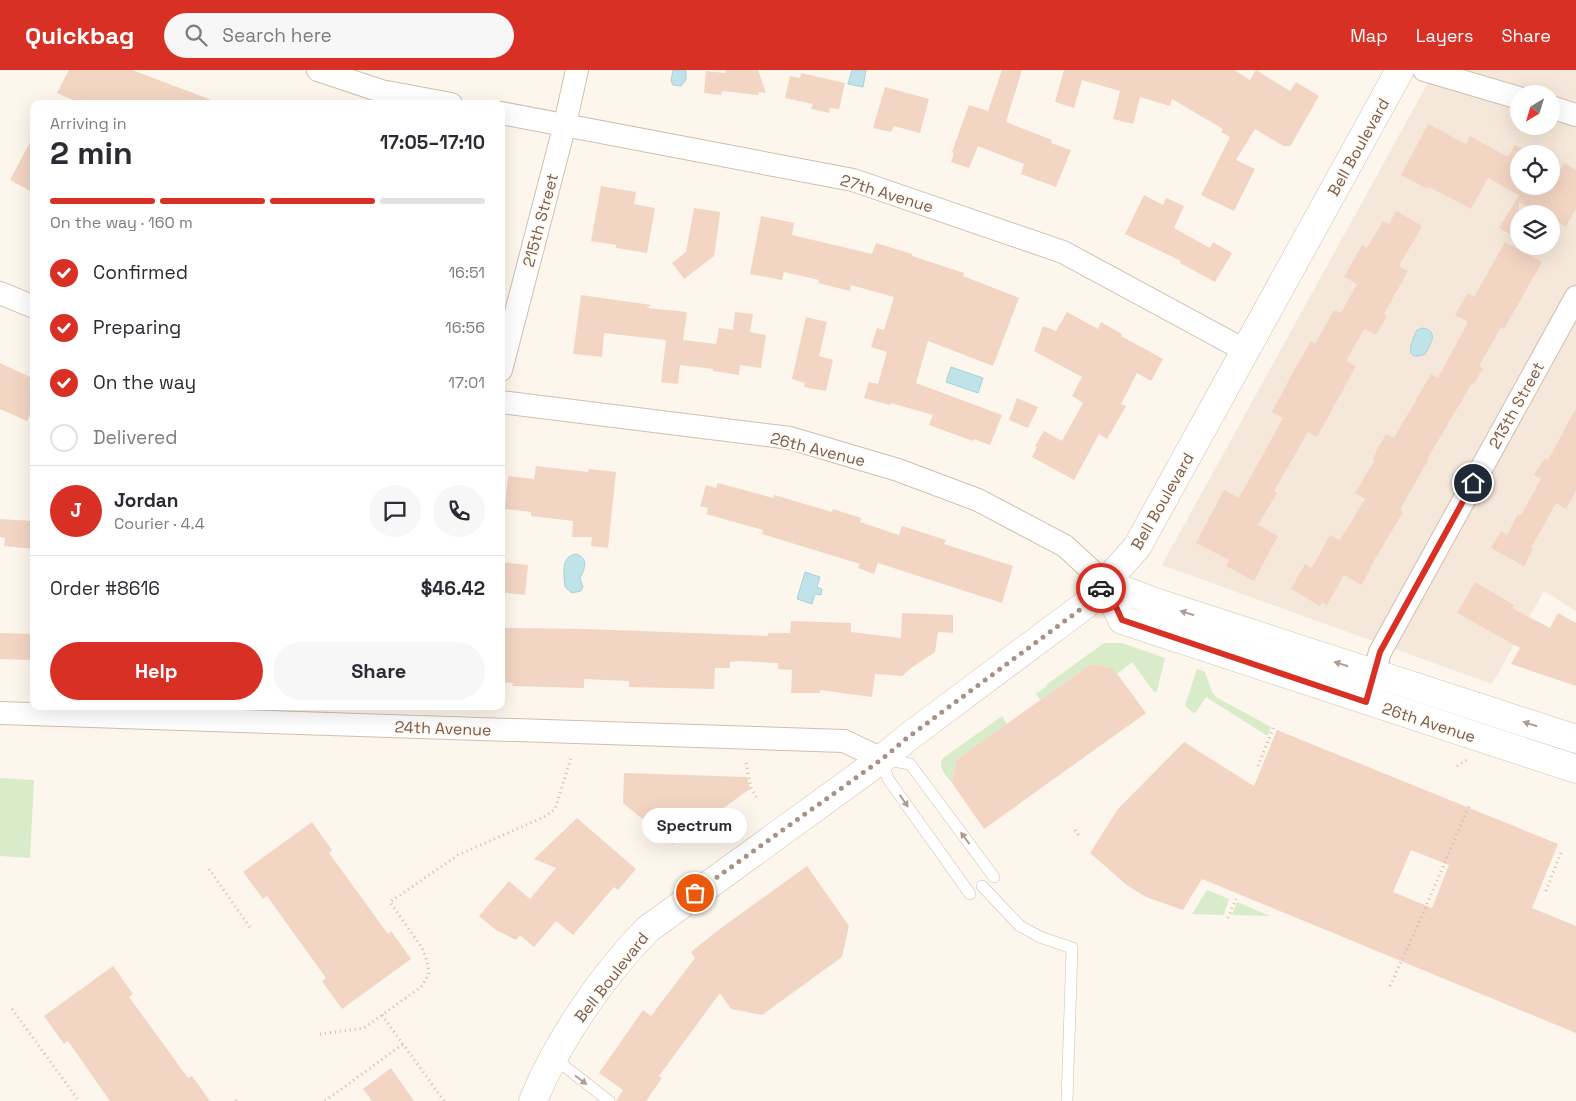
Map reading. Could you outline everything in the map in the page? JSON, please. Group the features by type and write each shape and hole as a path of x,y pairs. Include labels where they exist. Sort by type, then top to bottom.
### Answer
{"street":[{"path":"318,70 381,92 428,100"},
{"name":"215th Street","path":"505,355 565,124 577,70"},
{"name":"Bell Boulevard","path":"533,1101 554,1058 576,1021 631,945 648,929 882,759 915,732 1085,606 1137,547 1400,70"},
{"path":"1424,70 1510,95"},
{"path":"1560,110 1576,115"},
{"name":"27th Avenue","path":"505,114 853,180 1062,252 1246,351"},
{"path":"0,293 30,305"},
{"name":"213th Street","path":"1366,702 1380,652 1576,297"},
{"name":"26th Avenue","path":"505,402 790,438 889,468 978,500 1065,546 1105,583 1155,602 1576,738"},
{"name":"26th Avenue","path":"1105,583 1122,620 1576,770"},
{"name":"24th Avenue","path":"0,713 350,716 844,741 882,759"}],"lane":[{"path":"970,894 888,779 882,759 910,764 994,877"},
{"path":"982,886 1020,926 1072,948 1067,1101"},
{"path":"554,1058 609,1101"}],"path":[{"path":"1258,766 1275,724"},
{"path":"1457,766 1473,756"},
{"path":"320,1034 364,1028 421,988 429,974 427,961 422,948 390,902 458,855 544,817 555,809 571,758"},
{"path":"746,763 751,788 758,800"},
{"path":"1390,986 1469,806"},
{"path":"1075,830 1079,836"},
{"path":"1546,891 1562,850"},
{"path":"209,869 251,929"},
{"path":"1228,918 1236,899"},
{"path":"12,1008 79,1101"},
{"path":"382,1015 444,1101"},
{"path":"325,1101 403,1044"}],"shaded area":[{"path":"1435,70 1576,70 1576,611 1544,591 1492,684 1162,565"}],"green space":[{"path":"1104,643 1122,643 1165,658 1157,691 1154,692 1132,662 1117,674 1113,668 1091,664 1040,700 1035,692 1037,693 1047,686"},
{"path":"1197,669 1205,672 1212,692 1216,697 1271,727 1268,735 1206,697 1194,713 1185,706"},
{"path":"1002,716 1007,724 956,760 952,783 942,768 941,762 943,758"},
{"path":"0,778 34,780 30,858 0,856"},
{"path":"1207,890 1229,899 1224,915 1192,914"},
{"path":"1237,902 1270,916 1232,915"}],"water":[{"path":"673,70 686,70 686,80 681,86 673,85 671,81"},
{"path":"852,70 866,70 863,87 848,84"},
{"path":"1423,328 1431,332 1431,342 1425,354 1413,355 1410,349 1411,344 1417,330"},
{"path":"951,367 983,378 978,393 946,382"},
{"path":"577,554 585,562 580,578 583,587 581,591 572,593 565,587 564,566 568,558"},
{"path":"805,572 820,577 817,587 822,589 821,595 815,594 812,604 797,599"}],"building":[{"path":"69,70 132,70 212,100 73,100 57,93"},
{"path":"726,70 758,70 766,93 759,92 758,95 722,91 721,95 704,93 706,71 725,73"},
{"path":"1002,70 1022,70 1006,122 1052,140 1051,143 1071,150 1056,187 1021,174 1024,164 978,146 969,168 951,162 954,153 952,152 969,105 988,111"},
{"path":"1064,70 1234,70 1250,80 1256,70 1290,91 1296,82 1319,96 1291,145 1288,147 1255,129 1236,160 1255,169 1234,211 1201,195 1230,137 1221,132 1223,129 1172,99 1170,106 1140,97 1133,124 1113,119 1120,91 1082,80 1074,108 1055,102"},
{"path":"801,73 845,83 839,109 830,108 829,113 811,109 813,104 785,98 790,76 800,78"},
{"path":"885,87 929,99 920,133 894,126 891,132 873,128"},
{"path":"1428,124 1466,144 1470,136 1508,157 1510,154 1510,190 1488,178 1471,209 1401,175"},
{"path":"30,142 30,191 10,180"},
{"path":"1564,163 1576,170 1576,208 1566,227 1560,224 1560,205 1524,205 1519,202 1519,205 1513,205 1519,195 1560,195 1560,170"},
{"path":"601,186 636,192 634,204 655,208 647,253 616,248 616,245 591,241"},
{"path":"1144,195 1163,205 1166,198 1184,206 1174,228 1210,248 1213,242 1232,253 1215,282 1180,263 1181,261 1125,234"},
{"path":"694,208 720,212 719,221 714,256 684,279 672,263 686,252"},
{"path":"1510,210 1510,235 1499,228"},
{"path":"1396,211 1422,226 1399,266 1408,271 1384,314 1387,316 1376,335 1364,329 1346,361 1356,366 1317,437 1308,432 1274,491 1277,493 1258,525 1278,536 1254,581 1226,566 1229,560 1196,543 1224,490 1239,498 1283,418 1272,412 1292,374 1311,341 1315,344 1334,310 1341,313 1357,284 1344,277 1362,245 1367,248 1383,221 1389,224"},
{"path":"761,216 794,223 792,235 872,254 876,243 912,254 912,256 964,273 963,276 1019,298 993,366 928,341 916,383 1002,415 990,445 929,425 933,415 891,403 890,405 864,398 869,382 878,384 887,352 871,347 877,328 884,330 894,297 851,285 850,291 818,283 819,280 784,272 782,280 750,274"},
{"path":"1505,242 1510,245 1510,255 1529,255 1542,262 1504,329 1501,327 1479,366 1483,368 1474,384 1472,383 1428,458 1400,510 1403,512 1362,585 1344,575 1327,605 1322,602 1320,606 1291,589 1305,564 1312,568 1330,535 1340,540 1365,499 1355,493 1375,460 1372,459 1386,434 1394,438 1431,374 1438,378 1468,322 1455,315 1468,293 1474,297"},
{"path":"581,295 651,305 647,308 687,312 683,340 716,344 719,328 733,330 735,312 753,314 750,332 766,335 761,368 740,365 739,375 713,371 713,369 680,365 678,384 661,382 666,340 604,333 602,357 573,354"},
{"path":"1067,312 1098,329 1101,322 1122,334 1121,336 1163,359 1151,381 1137,373 1121,404 1126,406 1107,439 1099,434 1074,480 1032,457 1037,447 1035,446 1044,431 1062,441 1083,403 1072,396 1082,377 1034,351 1043,326 1056,331"},
{"path":"806,317 827,322 819,356 833,360 826,391 804,387 805,383 792,379"},
{"path":"0,363 30,377 30,414 27,421 0,409"},
{"path":"1017,398 1038,407 1028,428 1009,420"},
{"path":"1576,408 1576,491 1566,509 1556,503 1531,548 1533,549 1524,566 1491,548 1501,531 1507,535 1518,514 1521,515 1541,479 1534,475 1545,458 1548,460"},
{"path":"536,466 588,472 589,469 616,472 608,548 591,546 592,537 572,537 573,521 531,516 531,512 505,509 508,476 534,479"},
{"path":"718,483 773,498 774,495 832,512 833,509 861,518 860,522 899,535 902,526 946,540 944,544 1013,566 1002,603 878,563 874,574 858,568 860,564 762,534 763,530 706,514 708,508 700,506 706,485 716,488"},
{"path":"0,519 30,521 30,549 4,546 5,538 0,537"},
{"path":"505,562 528,565 525,595 505,592"},
{"path":"1475,582 1514,605 1512,608 1550,628 1558,613 1576,623 1576,686 1511,664 1520,648 1457,613"},
{"path":"902,613 953,615 953,633 938,632 935,652 902,676 875,674 872,697 820,690 820,693 791,693 792,670 778,669 778,663 741,661 730,662 730,668 715,668 714,689 629,687 629,681 584,679 584,688 512,686 513,683 505,682 505,628 768,636 768,633 790,633 791,621 851,623 851,632 901,638"},
{"path":"0,633 30,634 30,660 0,659"},
{"path":"1091,664 1113,668 1146,713 984,829 952,783 956,760"},
{"path":"1277,730 1558,844 1532,908 1576,926 1576,1033 1202,879 1183,910 1146,897 1128,886 1090,853 1118,809 1184,742 1254,786","holes":["1411,850 1449,865 1432,908 1393,892"]},
{"path":"624,773 747,777 750,789 673,844 623,803"},
{"path":"577,818 636,869 618,890 614,887 573,935 556,921 534,947 520,935 516,940 496,930 479,916 509,881 530,899 556,868 534,859"},
{"path":"312,822 332,850 329,853 388,934 391,931 411,959 342,1009 322,981 326,978 267,896 263,899 243,872"},
{"path":"807,866 849,926 842,957 762,1015 731,1009 720,993 659,1076 662,1078 646,1101 616,1101 623,1090 599,1073 643,1010 651,1016 695,958 691,952"},
{"path":"113,966 133,994 129,997 188,1078 192,1076 210,1101 110,1101 68,1041 64,1044 44,1016"},
{"path":"391,1068 414,1101 372,1101 363,1089"}],"way so far":[{"path":"695,893 882,759 907,738 1085,606 1101,588"}],"place":[{"name":"Spectrum","path":"695,893"}],"route":[{"path":"1101,588 1105,583 1122,620 1366,702 1380,652 1473,483"}]}
